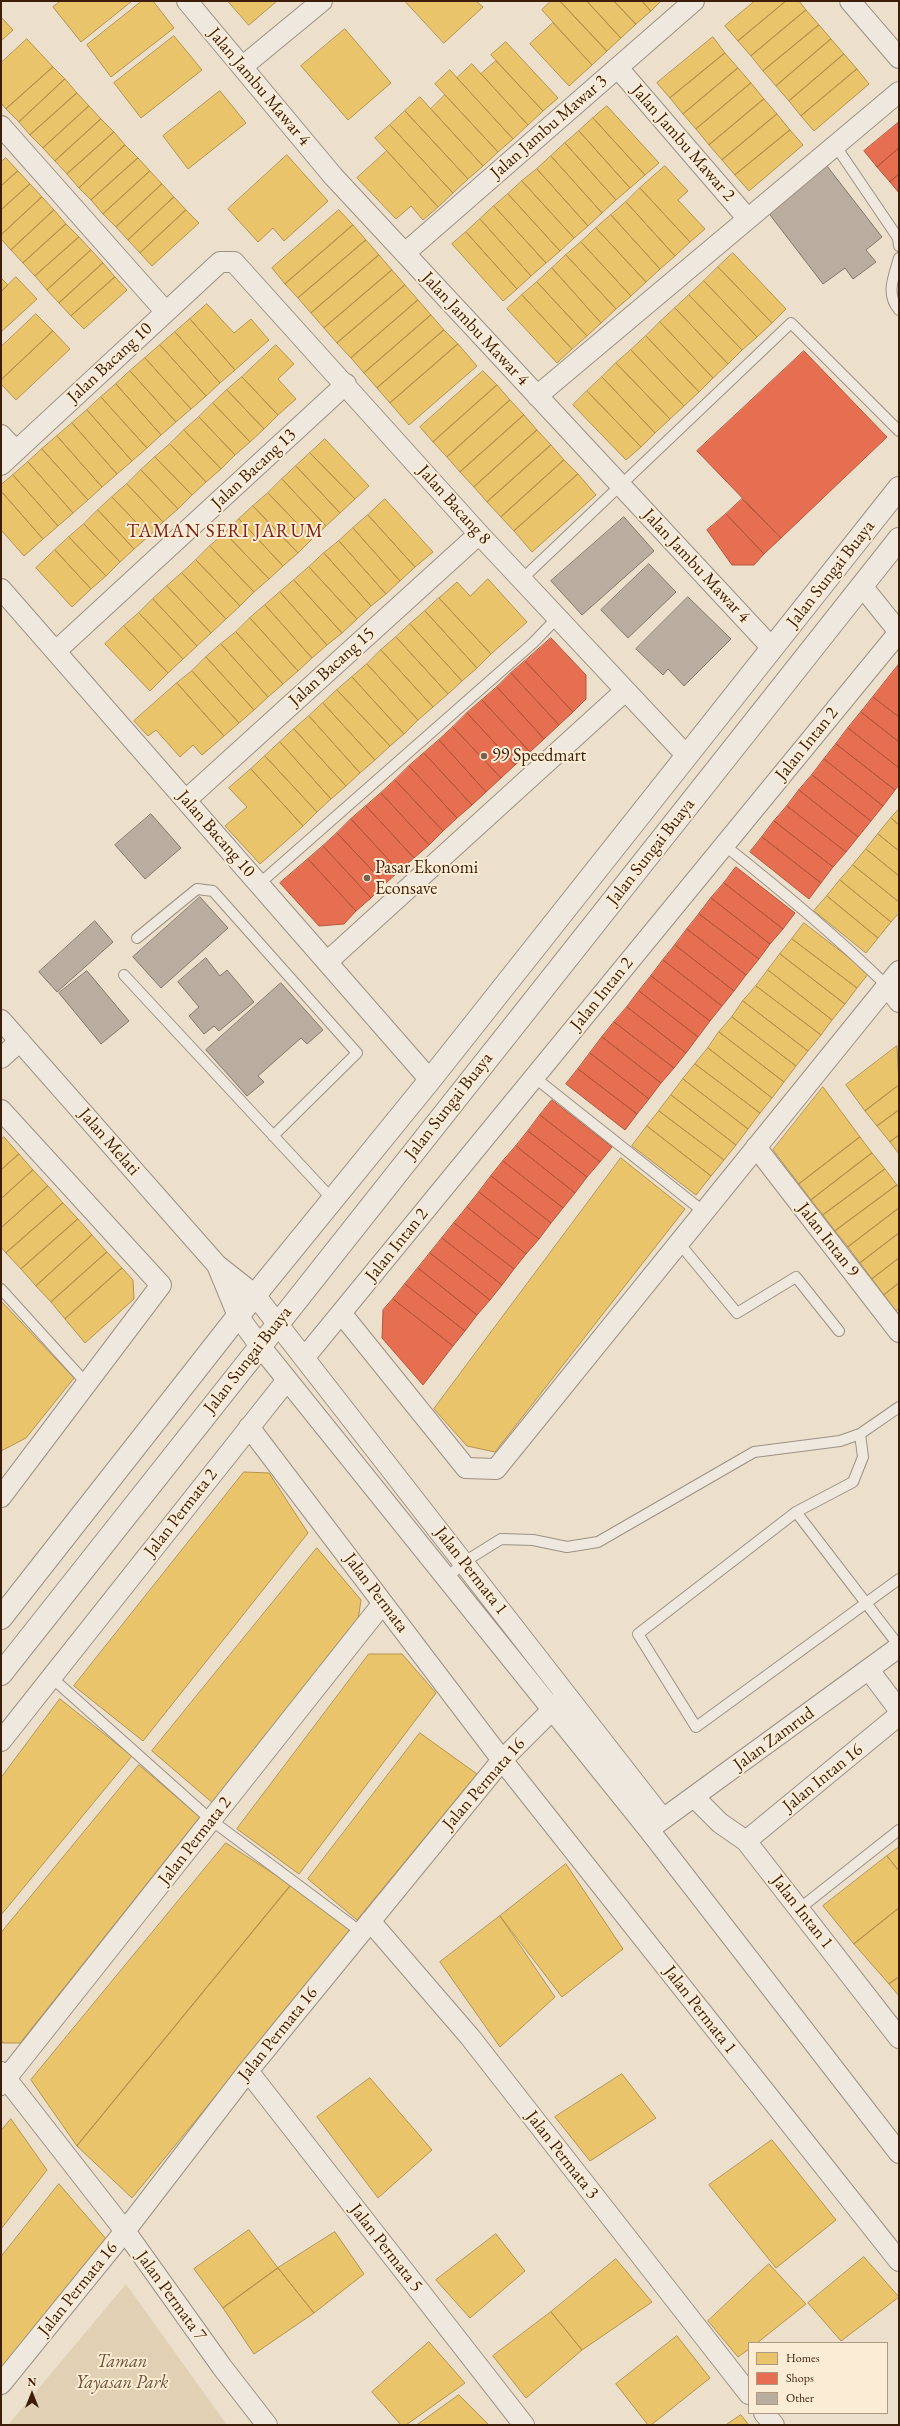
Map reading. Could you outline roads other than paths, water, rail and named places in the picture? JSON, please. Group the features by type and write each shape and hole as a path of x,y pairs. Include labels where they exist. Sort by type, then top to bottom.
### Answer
{"street":[{"name":"Jalan Jambu Mawar 4","path":"187,1 334,176 772,648"},
{"path":"242,67 322,1"},
{"name":"Jalan Jambu Mawar 3","path":"405,253 694,1"},
{"path":"850,1 899,58"},
{"name":"Jalan Jambu Mawar 2","path":"618,68 748,219"},
{"path":"537,396 899,92"},
{"path":"1,126 165,311"},
{"name":"Jalan Bacang 10","path":"1,465 165,311 220,262"},
{"name":"Jalan Bacang 8","path":"220,262 234,262 346,384 521,580 687,756"},
{"name":"Jalan Bacang 13","path":"56,651 346,384"},
{"path":"1,434 16,451"},
{"name":"Jalan Sungai Buaya","path":"1,1618 238,1316 430,1080 899,488"},
{"name":"Jalan Bacang 15","path":"186,800 479,534"},
{"name":"Jalan Sungai Buaya","path":"1,1674 899,539"},
{"path":"862,586 899,632"},
{"name":"Jalan Bacang 10","path":"1,589 430,1080"},
{"name":"Jalan Intan 2","path":"305,1357 899,632"},
{"path":"327,962 625,691"},
{"path":"893,978 899,1002"},
{"path":"341,1313 466,1468 496,1469 893,978"},
{"name":"Jalan Melati","path":"1,1020 217,1265 255,1295 278,1323"},
{"path":"1,1058 20,1041"},
{"path":"1,1110 161,1284 2,1495"},
{"name":"Jalan Intan 9","path":"756,1147 899,1332"},
{"name":"Jalan Melati","path":"217,1265 238,1316 260,1346"},
{"name":"Jalan Permata 1","path":"278,1323 568,1697 656,1825"},
{"name":"Jalan Permata 1","path":"260,1346 552,1709 656,1825"},
{"name":"Jalan Permata 2","path":"1,1741 287,1380"},
{"name":"Jalan Permata","path":"249,1427 502,1760"},
{"name":"Jalan Permata 2","path":"3,2079 212,1820 383,1603"},
{"name":"Jalan Zamrud","path":"656,1825 869,1670 899,1646"},
{"path":"869,1670 899,1710"},
{"name":"Jalan Permata 16","path":"1,2384 125,2232 248,2071 502,1760 552,1709 568,1697"},
{"name":"Jalan Intan 16","path":"746,1840 899,1716"},
{"name":"Jalan Permata 1","path":"502,1760 899,2261"},
{"name":"Jalan Intan 1","path":"694,1797 720,1823 746,1840 899,2038"},
{"path":"656,1825 899,2153"},
{"name":"Jalan Permata 3","path":"366,1926 470,2037 748,2393"},
{"name":"Jalan Permata 5","path":"248,2071 524,2425"},
{"name":"Jalan Permata 7","path":"3,2079 125,2232 222,2368 267,2425"},
{"path":"765,2414 774,2425"}],"lane":[{"path":"835,145 898,238 899,246"},
{"path":"899,258 890,290 892,301 899,310"},
{"path":"521,580 791,322 899,431"},
{"path":"259,884 527,648 557,618"},
{"path":"724,845 893,978"},
{"path":"137,938 197,889 213,891 357,1053 273,1136"},
{"path":"124,975 333,1200"},
{"path":"534,1077 704,1212"},
{"path":"679,1243 737,1313 796,1277 838,1331"},
{"path":"1,1289 87,1384"},
{"path":"446,1578 464,1562 500,1539 533,1540 568,1547 598,1542 754,1452 798,1444 840,1441 860,1434 899,1407"},
{"path":"860,1434 863,1457 853,1482 796,1512 638,1634 696,1727 867,1604 899,1579"},
{"path":"796,1512 899,1646"},
{"path":"51,1677 212,1820 366,1926"},
{"path":"799,1908 899,1830"}],"place":[{"name":"99 Speedmart","path":"484,756"},
{"name":"Pasar Ekonomi Econsave","path":"367,878"}],"district":[{"name":"TAMAN SERI JARUM","path":"225,532"}],"park label":[{"name":"Taman Yayasan Park","path":"122,2372"}]}
